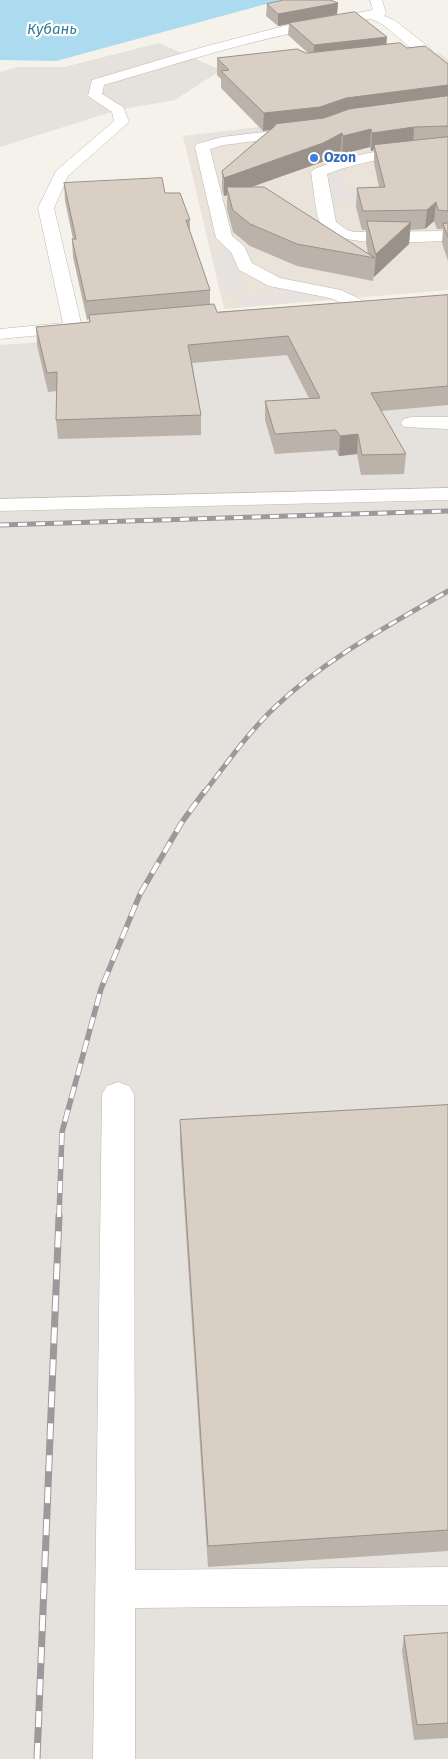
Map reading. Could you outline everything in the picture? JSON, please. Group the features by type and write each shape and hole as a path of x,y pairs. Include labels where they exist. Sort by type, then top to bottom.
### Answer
{"lane":[{"path":"73,328 46,208 61,174 122,122 118,110 95,96 97,83 208,50 288,29 380,13 376,0"},
{"path":"372,15 389,23 429,54 406,53"},
{"path":"314,131 214,142 206,144 202,147 202,150 224,238 238,250 245,266 275,282 336,294 356,304"},
{"path":"447,153 414,150 378,154 346,162 319,172 328,224 341,234 354,237 448,236"},
{"path":"317,307 374,302"},
{"path":"0,334 92,326"},
{"path":"411,423 448,423"},
{"path":"0,505 448,494"},
{"path":"114,1759 118,1094"},
{"path":"114,1589 448,1586"}],"shaded area":[{"path":"159,43 221,70 175,100 118,110 0,147 0,72 17,67 64,67"},
{"path":"440,53 448,59 448,290 224,309 183,136 352,116 304,69"},
{"path":"316,122 320,127 197,140 194,135"},
{"path":"338,170 342,189 357,189 360,203 331,203 325,171"},
{"path":"232,250 244,292 225,293 215,251"},
{"path":"304,292 307,300 241,305 238,297"},
{"path":"448,312 448,1759 0,1759 0,345"}],"water":[{"name":"Кубань","path":"0,0 281,0 56,61 0,60"}],"building":[{"path":"284,0 330,0 338,3 278,14 267,4"},
{"path":"355,12 387,37 314,45 289,23"},
{"path":"400,43 407,48 425,46 448,64 448,85 346,98 320,107 264,113 221,71 229,70 217,58 297,49 306,53"},
{"path":"448,96 448,126 414,127 372,133 371,129 343,136 342,133 323,143 224,178 222,171 276,125 274,124 324,118 349,109"},
{"path":"448,137 448,211 438,210 436,202 427,210 363,211 357,188 385,187 374,145"},
{"path":"162,178 165,193 180,193 190,220 186,220 210,290 86,301 72,239 76,239 64,183"},
{"path":"227,187 264,187 375,258 297,244 250,224 233,210"},
{"path":"367,221 411,222 376,254"},
{"path":"448,223 448,237 443,224"},
{"path":"448,295 448,386 371,393 406,454 362,455 358,434 340,436 336,430 275,434 265,401 320,398 288,336 188,345 201,415 56,420 57,372 47,373 36,327 90,322 89,315 214,304 217,312"},
{"path":"448,1105 448,1530 208,1546 180,1120"},
{"path":"448,1633 448,1723 417,1725 404,1636"}],"railway":[{"path":"0,525 448,511"},
{"path":"204,793 255,728 294,690 358,644 448,591"},
{"path":"59,1217 62,1132 101,989 140,894 182,822 204,792"},
{"path":"37,1759 59,1216"}],"place":[{"name":"Ozon","path":"314,158"}]}
